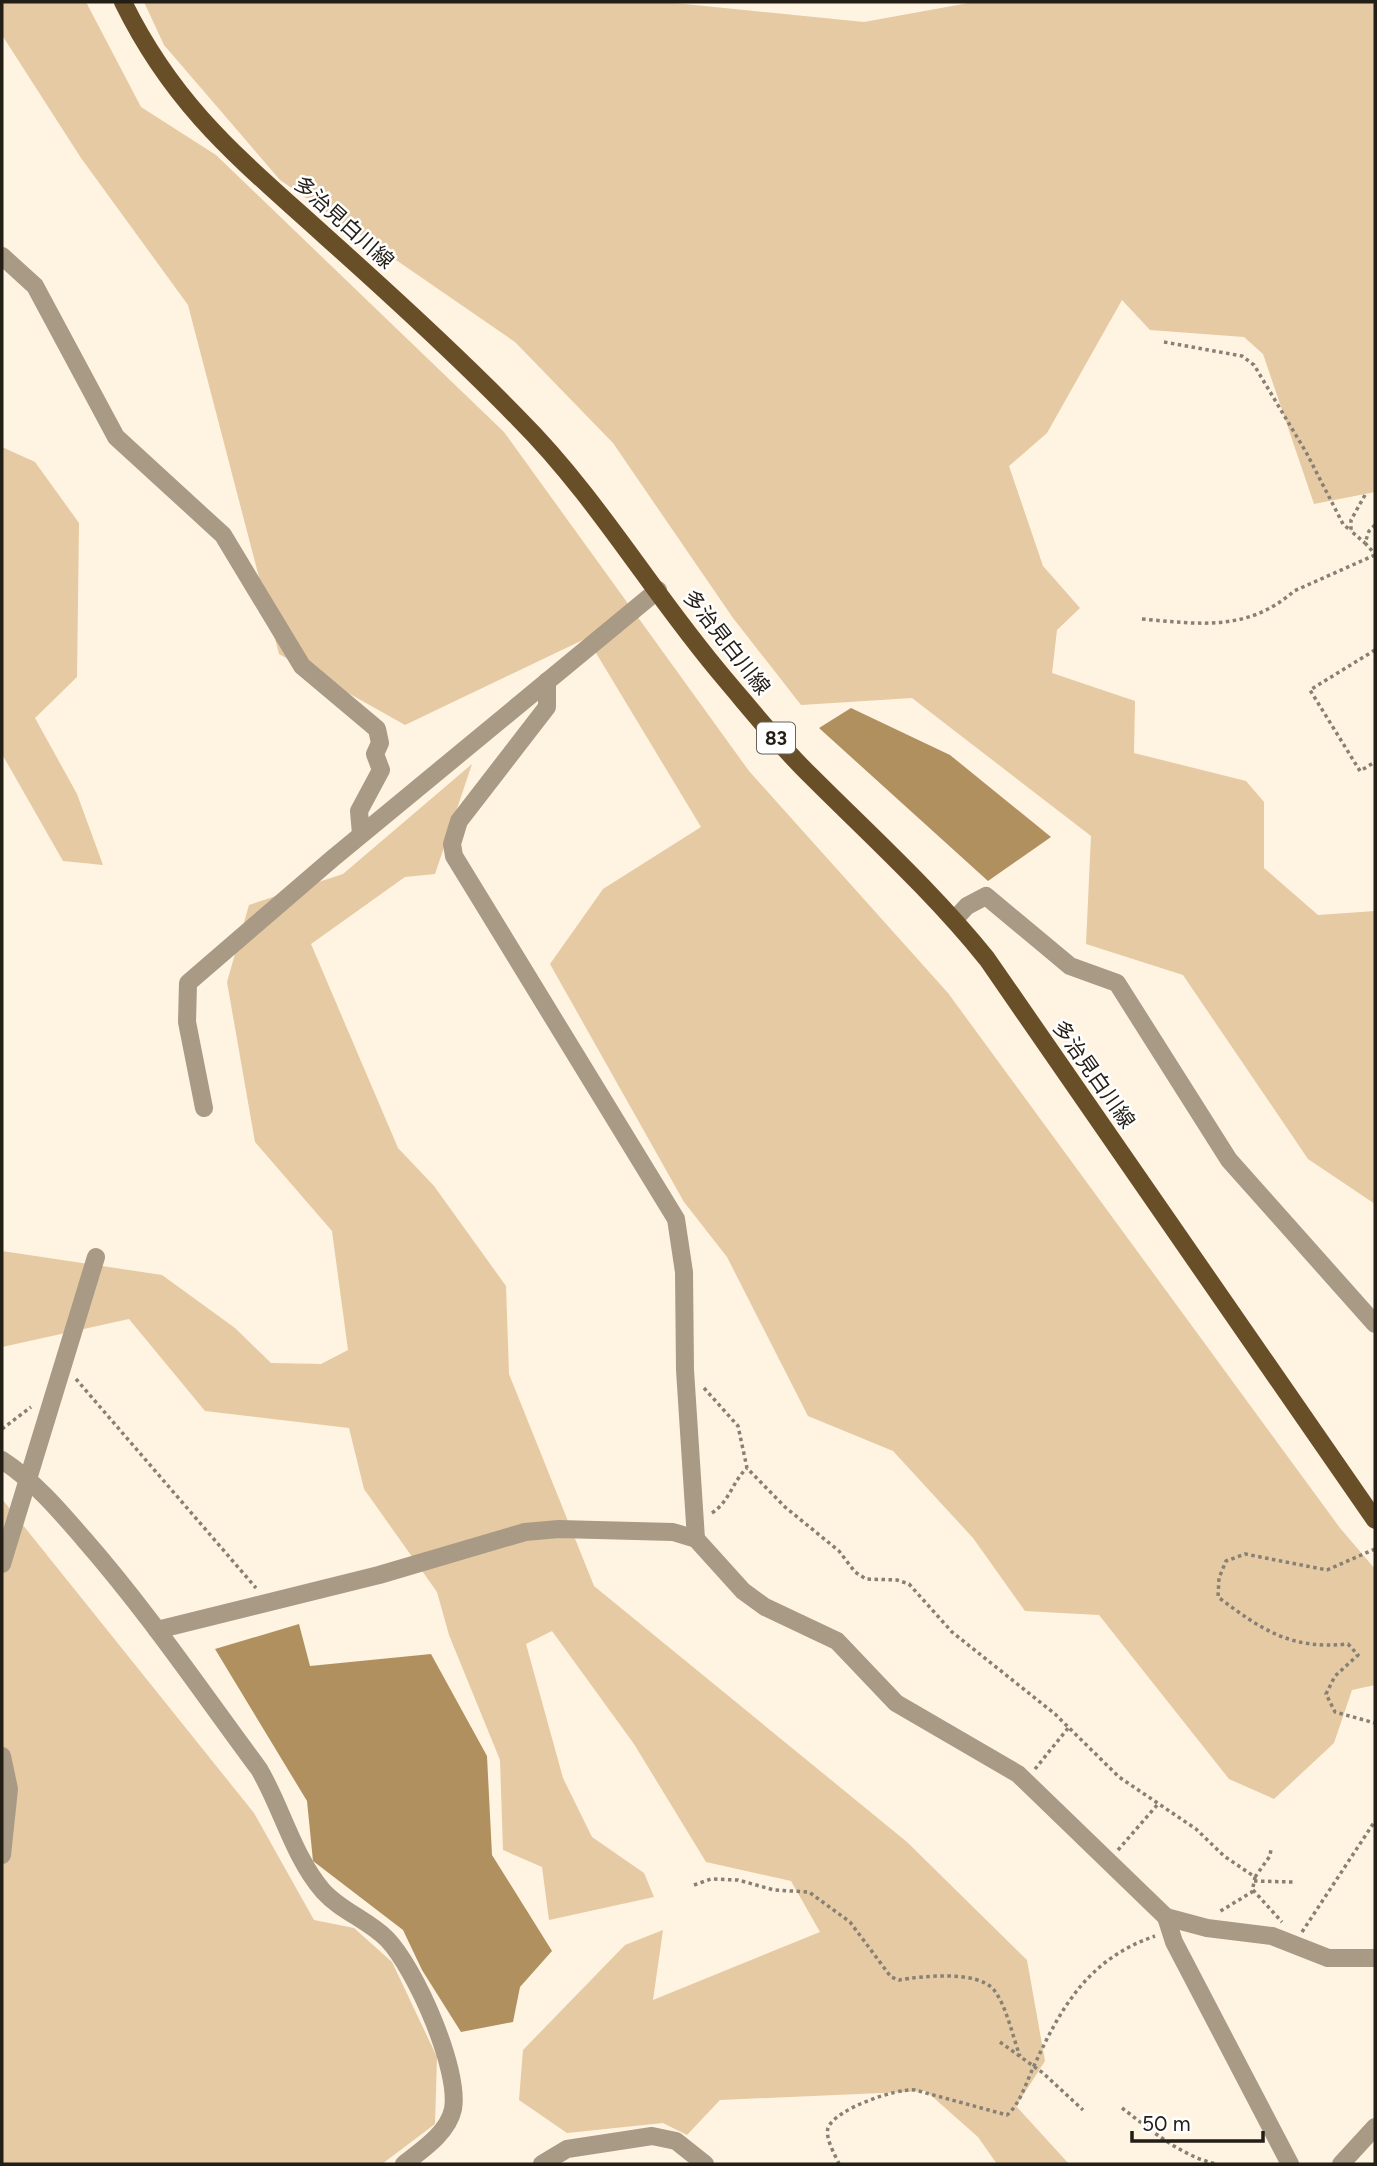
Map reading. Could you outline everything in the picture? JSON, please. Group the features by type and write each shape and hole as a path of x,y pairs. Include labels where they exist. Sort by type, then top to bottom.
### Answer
{"main road":[{"name":"多治見白川線","path":"123,2 152,56 184,102 226,147 390,294 521,421 587,496 708,660 777,740 955,919 986,959 1375,1520"}],"street":[{"path":"2,256 35,286 116,437 223,535 302,666 377,729 380,743 375,754 381,770 359,811 361,834"},
{"path":"204,1108 187,1023 188,983 361,834 658,590"},
{"path":"547,681 547,707 459,821 452,844 454,856 676,1219 684,1272 685,1370 695,1531 743,1591 765,1607 837,1640 896,1703 1026,1781 1109,1860 1168,1924 1290,2164"},
{"path":"955,919 967,906 986,896 1070,966 1117,983 1228,1160 1375,1324"},
{"path":"2,1564 96,1257"},
{"path":"2,1460 21,1472 47,1497 114,1574 157,1630 258,1769 322,1889 339,1907 386,1937 392,1945 439,2034 452,2084 453,2110 442,2130 404,2164"},
{"path":"157,1630 379,1575 525,1532 559,1529 695,1531"},
{"path":"2,1756 9,1789 2,1855"},
{"path":"1168,1924 1272,1936 1328,1958 1375,1958"},
{"path":"1340,2164 1375,2127"},
{"path":"542,2164 567,2149 652,2136 676,2141 705,2164"}],"path":[{"path":"1142,619 1232,623 1248,618 1285,600 1294,591 1375,555 1343,524 1254,365 1242,356 1164,342"},
{"path":"1351,531 1351,520 1365,495"},
{"path":"1365,543 1368,531 1375,525"},
{"path":"1375,650 1310,690 1360,771 1375,762"},
{"path":"685,1370 738,1426 747,1468 776,1499 839,1551 866,1579 897,1580 909,1584 952,1632 1069,1727 1119,1777 1196,1829 1224,1856 1254,1879 1293,1882"},
{"path":"72,1375 268,1603"},
{"path":"2,1429 32,1406"},
{"path":"695,1531 725,1504 739,1476 747,1468"},
{"path":"1375,1549 1328,1570 1245,1554 1226,1562 1219,1578 1218,1597 1258,1627 1291,1641 1320,1647 1348,1644 1358,1655 1335,1676 1326,1694 1335,1712 1375,1723"},
{"path":"1026,1781 1069,1727"},
{"path":"1109,1860 1158,1804"},
{"path":"1295,1943 1375,1821"},
{"path":"1199,1926 1252,1890 1254,1879 1270,1856 1270,1849"},
{"path":"694,1885 711,1879 738,1880 774,1890 809,1892 850,1922 891,1977 899,1980 969,1977 986,1983 1000,1999 1020,2056"},
{"path":"1252,1890 1291,1932 1295,1943"},
{"path":"839,2164 828,2134 831,2123 843,2112 909,2089 1007,2115 1018,2101 1060,2010 1101,1967 1128,1945 1168,1924"},
{"path":"1000,2042 1034,2066 1083,2110"},
{"path":"1122,2108 1197,2160 1216,2164"}],"shaded area":[{"path":"2,2 86,2 141,107 216,155 504,432 749,771 948,993 1340,1528 1375,1569 1375,1685 1352,1690 1334,1743 1274,1799 1229,1779 1099,1615 1025,1611 973,1538 893,1451 808,1416 727,1257 684,1202 550,964 603,889 701,827 587,638 405,725 279,654 188,305 81,158 2,35"},
{"path":"144,2 665,2 864,22 974,2 1375,2 1375,492 1314,504 1263,354 1244,337 1150,330 1122,300 1047,433 1009,466 1043,566 1080,608 1057,630 1052,673 1135,701 1134,753 1246,781 1264,802 1264,868 1318,915 1375,911 1375,1204 1308,1159 1183,975 1086,944 1091,836 912,698 801,705 733,618 613,443 515,342 280,180 164,45"},
{"path":"2,447 35,462 79,523 77,677 35,718 77,794 103,865 63,861 2,754"},
{"path":"851,708 950,755 1051,837 988,881 819,728"},
{"path":"472,764 435,874 405,877 311,944 398,1148 434,1186 506,1286 509,1374 594,1586 907,1842 1027,1960 1045,2061 1016,2106 1069,2164 997,2164 978,2137 926,2091 720,2100 687,2135 663,2123 567,2133 519,2100 523,2050 625,1945 663,1930 653,2000 820,1932 791,1881 706,1862 634,1744 552,1631 526,1644 563,1778 592,1837 644,1873 654,1897 549,1920 542,1867 503,1850 500,1760 449,1635 437,1592 364,1489 349,1428 205,1411 129,1319 2,1347 2,1251 162,1275 235,1328 271,1363 321,1364 348,1350 332,1231 255,1142 227,982 249,905 343,874"},
{"path":"2,1499 254,1813 314,1920 354,1928 392,1962 437,2057 435,2124 382,2164 2,2164"},
{"path":"299,1624 310,1666 431,1654 487,1756 492,1855 552,1951 520,1987 513,2022 461,2032 422,1970 403,1930 313,1861 307,1801 215,1649"}]}
